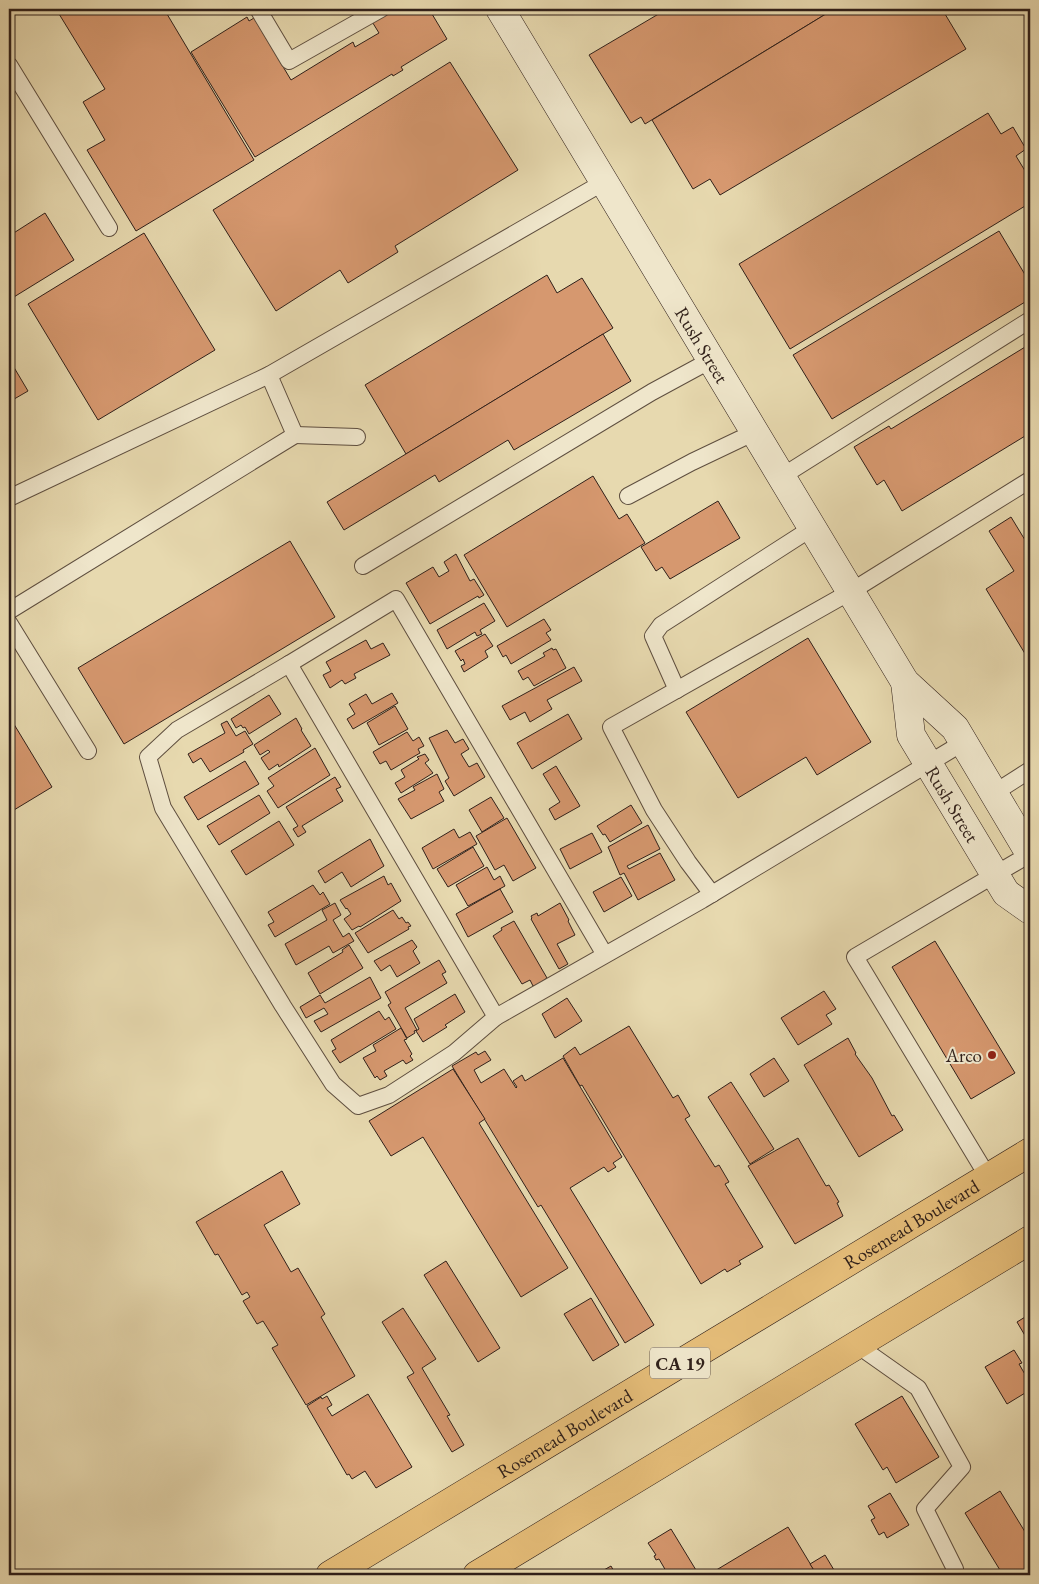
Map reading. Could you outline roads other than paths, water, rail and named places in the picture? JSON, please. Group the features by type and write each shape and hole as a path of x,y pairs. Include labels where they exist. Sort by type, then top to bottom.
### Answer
{"main road":[{"name":"Rosemead Boulevard","path":"330,1575 1030,1152"},
{"path":"477,1575 1030,1240"}],"street":[{"name":"Rush Street","path":"500,9 905,682 955,728 1030,854"},
{"name":"Rush Street","path":"905,682 911,734 1006,893 1030,910"}],"lane":[{"path":"258,9 289,61 381,9"},
{"path":"9,65 109,228"},
{"path":"9,498 269,375 604,182"},
{"path":"781,477 1030,320"},
{"path":"363,566 652,392 711,360"},
{"path":"269,375 295,435"},
{"path":"628,496 754,432"},
{"path":"9,611 295,435 357,437"},
{"path":"712,894 688,862 654,810 611,727 850,592 1030,480"},
{"path":"677,690 653,636 661,625 812,528"},
{"path":"605,955 396,599 177,730 148,757 163,808 283,1006 333,1084 358,1106 389,1095 454,1053 496,1017 605,955 712,894 964,742"},
{"path":"9,623 88,751"},
{"path":"289,664 496,1017"},
{"path":"994,792 1030,770"},
{"path":"988,1177 855,957 1030,854"},
{"path":"857,1345 918,1388 962,1467 925,1509 955,1569"}],"place":[{"name":"Arco","path":"992,1055"}]}
